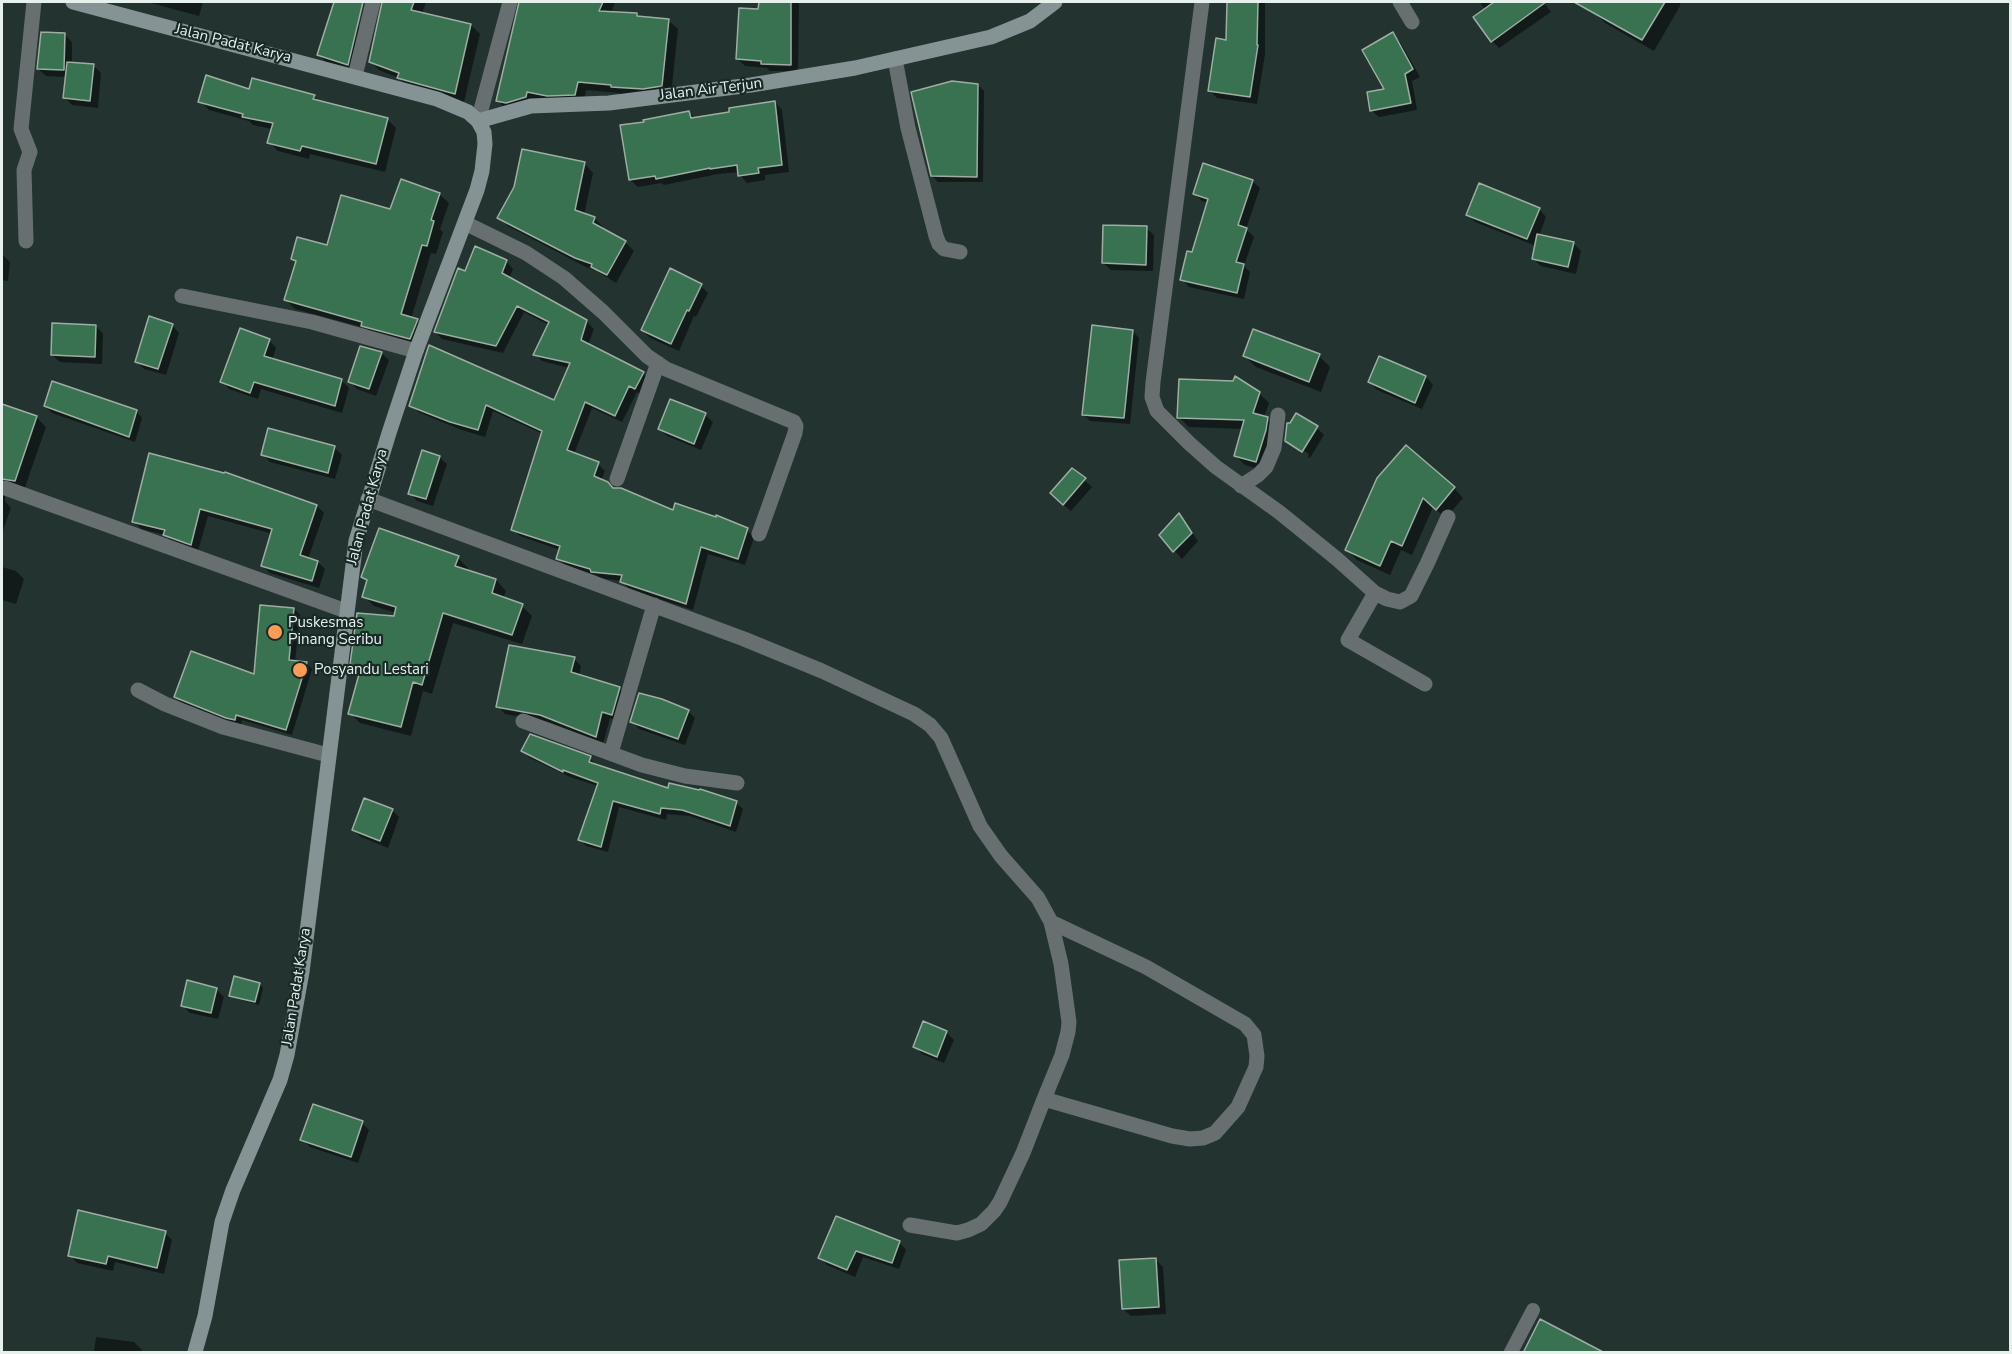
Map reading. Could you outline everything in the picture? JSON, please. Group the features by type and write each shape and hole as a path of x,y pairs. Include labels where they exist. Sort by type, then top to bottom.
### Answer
{"main road":[{"name":"Jalan Padat Karya","path":"73,2 355,76 455,105 478,121 484,132 485,156 477,190 416,351 368,499 354,552 302,972 284,1068 232,1190 222,1222 205,1316 195,1353"},
{"name":"Jalan Air Terjun","path":"478,121 531,106 609,103 751,86 855,68 991,37 1030,21 1055,2"}],"street":[{"path":"26,241 24,170 30,152 21,129 34,2"},
{"path":"355,76 372,2"},
{"path":"478,121 510,2"},
{"path":"1202,2 1152,397 1157,411 1167,423 1216,467 1279,512 1375,592 1400,602 1411,596 1448,517"},
{"path":"1400,2 1412,22"},
{"path":"895,59 908,128 936,236 944,249 960,252"},
{"path":"465,223 526,253 558,273 603,312 647,356 666,369 790,420 796,426 759,534"},
{"path":"182,296 312,322 416,351"},
{"path":"617,479 658,363"},
{"path":"1241,486 1266,467 1274,448 1278,415"},
{"path":"5,488 346,611"},
{"path":"368,499 654,605 822,671 903,708 930,725 941,738 981,826 1001,856 1038,898 1051,922 1061,964 1069,1022 1062,1055 1023,1153 1000,1202 986,1219 968,1230 952,1233 910,1225"},
{"path":"1375,592 1348,640 1425,684"},
{"path":"611,753 654,605"},
{"path":"138,690 165,704 223,727 328,755"},
{"path":"523,721 642,765 685,776 736,783"},
{"path":"1044,1099 1172,1136 1190,1139 1203,1138 1215,1134 1238,1107 1256,1067 1257,1056 1254,1035 1245,1024 1146,967 1051,922"}],"lane":[{"path":"1511,1353 1533,1310"}],"building":[{"path":"334,2 363,2 348,65 317,55"},
{"path":"382,2 414,2 411,10 471,24 455,94 397,78 399,73 369,62"},
{"path":"519,2 603,2 599,11 637,13 637,16 669,19 662,86 643,89 578,82 575,95 547,96 527,92 526,97 506,103 496,101"},
{"path":"759,2 791,2 791,65 761,64 761,61 736,59 739,8 758,9"},
{"path":"1227,2 1258,2 1258,45 1250,97 1208,91 1216,38 1226,40"},
{"path":"1494,2 1546,2 1491,42 1473,17"},
{"path":"1574,2 1665,2 1642,40"},
{"path":"41,32 65,33 64,70 37,69"},
{"path":"1393,32 1413,69 1405,74 1411,103 1370,111 1367,92 1384,89 1362,50"},
{"path":"67,62 94,64 90,101 63,98"},
{"path":"206,75 249,89 252,78 315,95 313,99 388,118 376,164 302,146 300,151 267,143 273,123 242,117 243,114 198,102"},
{"path":"952,81 978,84 977,177 931,176 911,92"},
{"path":"775,101 782,165 758,168 759,173 738,176 737,165 656,179 655,176 629,180 620,125 644,122 643,120 689,111 691,118 729,112 729,108"},
{"path":"522,149 585,162 575,210 595,217 593,223 626,241 607,275 591,267 592,264 575,258 497,218 514,187"},
{"path":"1203,163 1253,180 1238,225 1247,228 1236,262 1244,264 1237,293 1180,280 1187,251 1192,252 1208,199 1193,194"},
{"path":"401,179 440,193 431,220 434,221 427,246 422,245 401,314 418,319 410,339 361,326 362,322 284,300 296,261 291,259 297,237 327,245 341,195 390,209"},
{"path":"1479,183 1540,208 1527,239 1466,215"},
{"path":"1103,225 1147,226 1146,265 1102,263"},
{"path":"1537,234 1574,242 1568,267 1532,259"},
{"path":"475,246 507,260 502,273 587,320 581,340 644,372 635,389 629,386 615,416 585,402 567,450 599,462 594,476 608,482 613,488 621,488 673,510 675,503 716,517 716,515 748,528 738,559 701,547 686,604 620,582 622,575 591,572 590,569 556,559 560,546 511,530 542,431 486,405 478,430 409,406 429,345 554,400 570,363 533,355 549,322 517,306 496,346 434,332 458,268 465,271"},
{"path":"670,268 702,284 671,344 641,330"},
{"path":"149,316 173,324 158,369 135,362"},
{"path":"52,323 96,325 95,357 51,355"},
{"path":"1092,325 1133,330 1124,418 1082,415"},
{"path":"240,328 270,339 264,356 342,379 335,406 254,382 250,393 220,382"},
{"path":"1253,329 1320,354 1309,382 1243,356"},
{"path":"360,346 382,352 369,389 348,382"},
{"path":"1379,356 1426,376 1415,403 1368,382"},
{"path":"1235,376 1260,392 1253,413 1268,417 1256,462 1234,456 1244,420 1177,418 1179,379 1233,381"},
{"path":"52,381 137,410 129,437 44,406"},
{"path":"670,399 706,413 694,444 658,429"},
{"path":"2,404 37,416 15,481 2,479"},
{"path":"1296,413 1318,426 1302,452 1285,441 1287,423 1290,423"},
{"path":"268,428 335,446 328,473 261,455"},
{"path":"1406,445 1455,487 1436,510 1423,498 1402,546 1391,541 1380,566 1345,550 1377,478"},
{"path":"422,450 440,456 426,499 408,494"},
{"path":"149,453 225,472 317,505 300,555 318,561 312,581 261,566 272,529 200,509 191,545 163,535 165,530 132,522"},
{"path":"1072,468 1086,478 1063,505 1050,493"},
{"path":"1179,513 1192,533 1173,552 1159,535"},
{"path":"379,528 459,556 455,566 496,579 492,593 523,604 512,635 443,613 422,685 413,682 401,727 348,714 361,667 350,664 357,613 394,616 396,607 362,597 367,580 361,577"},
{"path":"260,605 294,608 289,660 307,662 286,730 236,715 235,720 226,718 174,697 191,651 254,674"},
{"path":"509,645 575,657 571,672 620,687 612,715 602,712 596,737 540,715 496,707"},
{"path":"639,693 689,710 678,739 630,722"},
{"path":"530,734 591,756 589,762 668,788 669,783 700,789 737,801 730,826 682,810 661,808 660,814 613,801 601,847 578,840 598,783 563,770 563,772 521,751"},
{"path":"364,798 393,809 380,841 352,830"},
{"path":"234,976 260,983 255,1002 229,996"},
{"path":"187,980 217,988 211,1013 181,1006"},
{"path":"923,1021 947,1031 937,1057 913,1047"},
{"path":"313,1104 363,1121 351,1157 300,1140"},
{"path":"78,1210 166,1231 157,1268 108,1256 106,1264 68,1256"},
{"path":"836,1216 900,1241 892,1263 856,1251 847,1270 818,1258"},
{"path":"1156,1258 1159,1307 1122,1309 1119,1260"},
{"path":"1540,1319 1605,1353 1523,1353"}],"place":[{"name":"Puskesmas Pinang Seribu","path":"275,632"},
{"name":"Posyandu Lestari","path":"300,670"}]}
